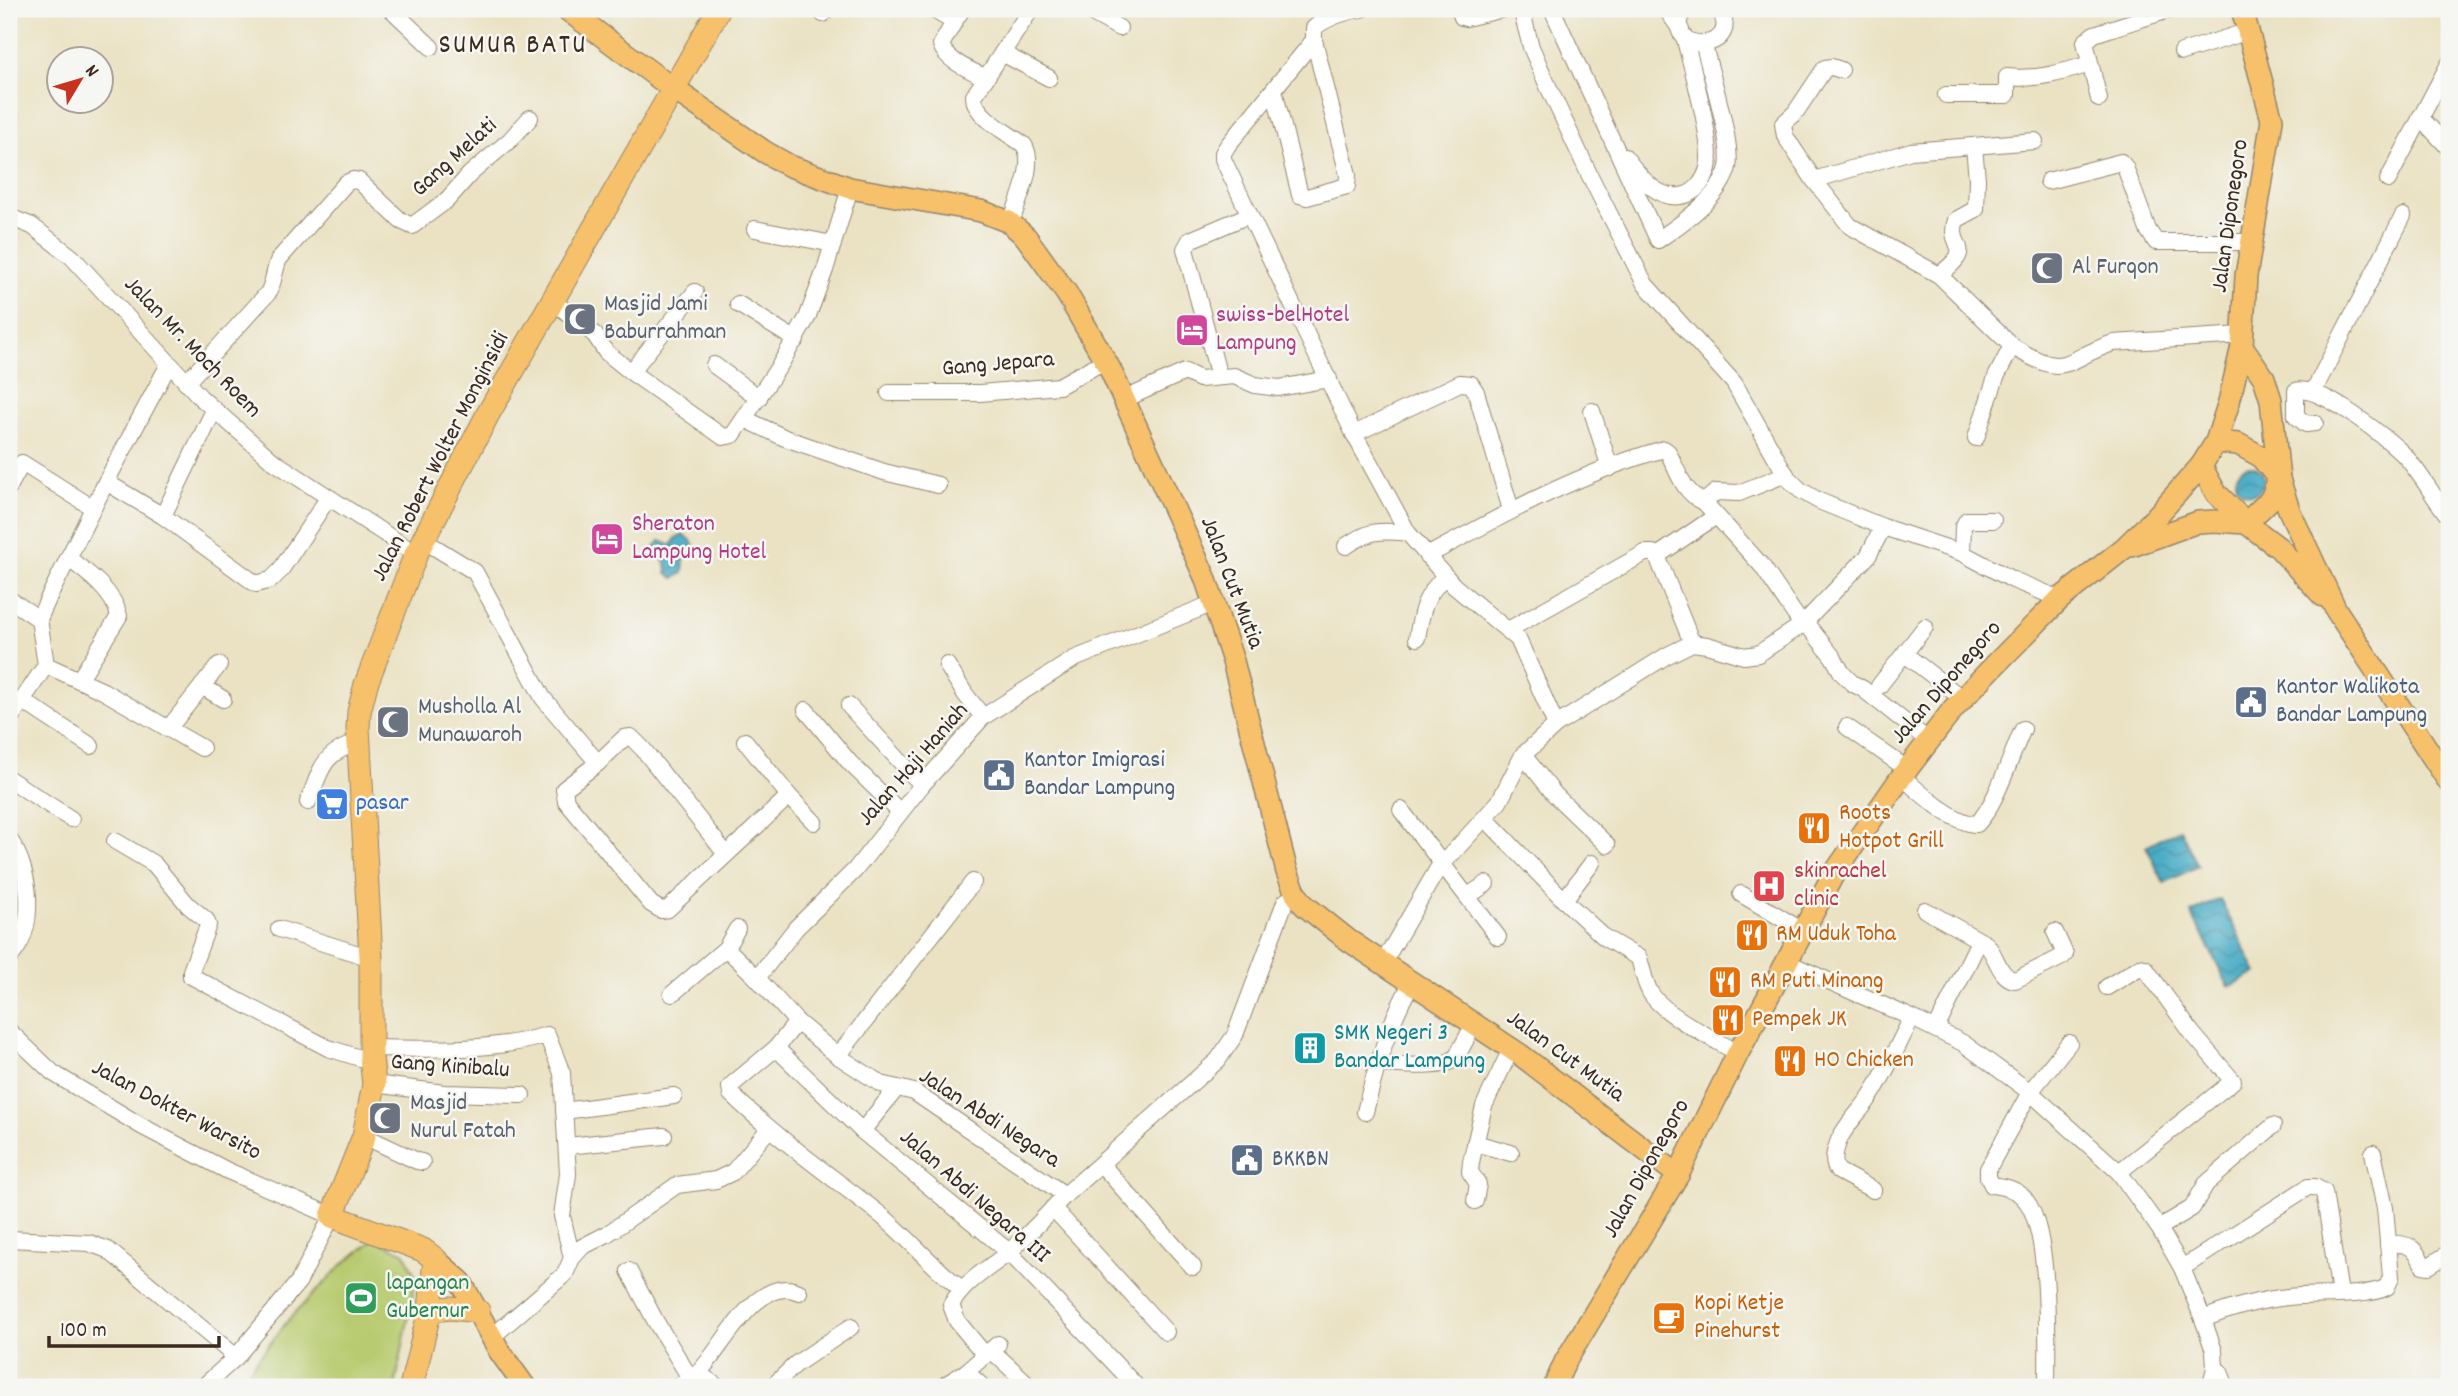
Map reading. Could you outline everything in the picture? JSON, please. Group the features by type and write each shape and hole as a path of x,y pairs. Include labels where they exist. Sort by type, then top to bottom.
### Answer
{"highway":[{"name":"Jalan Robert Wolter Monginsidi","path":"332,1216 364,1136 374,1084 371,1052 371,958 359,742 359,712 366,684 420,547 488,414 719,9"},
{"path":"332,1216 423,1250 435,1259 430,1310 411,1387"},
{"path":"430,1310 451,1308 478,1311"}],"main road":[{"name":"Jalan Cut Mutia","path":"566,9 672,88 765,152 790,166 850,188 981,211 1009,222 1026,237 1044,260 1106,360 1190,541 1233,661 1287,872 1296,894 1312,912 1511,1049 1678,1175"},
{"name":"Jalan Diponegoro","path":"1554,1387 1565,1362 1678,1175 1738,1053 1833,875 1904,773 1963,699 2060,599 2123,549 2154,519 2201,466 2216,442 2229,402 2243,340 2246,276 2272,120 2242,9"},
{"path":"2243,340 2264,378 2271,400 2279,479 2289,510 2336,610 2449,782"},
{"path":"2216,442 2238,444 2260,457 2279,479"},
{"path":"2201,466 2216,493 2246,523 2278,548 2336,610"},
{"path":"2123,549 2198,522 2246,523 2271,499 2279,479"},
{"path":"435,1259 461,1282 500,1352 525,1387"}],"street":[{"path":"391,9 431,47"},
{"path":"932,9 958,15 941,45 943,51 986,78"},
{"path":"1009,222 1027,172 1028,151 976,108 974,96 1031,9"},
{"path":"1085,9 1119,28"},
{"path":"1459,9 1462,17 1466,18 1504,9"},
{"path":"1521,9 1531,47 1547,84 1645,284 1734,383 1786,474 1800,490 1819,501 1883,527 1962,553 2013,580 2060,599"},
{"path":"1552,9 1658,240"},
{"path":"1666,9 1683,33 1694,43 1704,44 1719,37 1725,12"},
{"path":"1609,136 1642,179 1657,191 1679,197 1695,190 1708,168 1709,156 1704,121 1680,20 1684,9"},
{"path":"2099,99 2085,42 2094,34 2172,9"},
{"path":"1274,90 1300,195 1307,197 1348,186 1349,179 1314,40 1314,28 1351,10"},
{"path":"2182,52 2249,31"},
{"path":"1314,40 1223,153 1223,159 1354,434 1408,533 1454,586 1518,639 1556,725"},
{"path":"1630,254 1658,240 1693,215 1719,185 1728,168 1728,149 1704,44"},
{"path":"1002,53 1049,78"},
{"path":"1946,95 2007,95 2007,77 2029,79 2057,75 2090,64"},
{"path":"2388,180 2449,64"},
{"path":"1841,70 1832,66 1825,68 1795,113 1783,124 1785,136 1814,180 1850,226 1939,275 2012,346 2026,355 2057,366 2067,365 2113,343 2243,340"},
{"path":"2420,117 2449,148"},
{"name":"Gang Melati","path":"186,383 268,293 279,259 346,183 359,181 401,221 412,226 447,200 470,174 510,140 530,118"},
{"path":"1814,180 1902,152 2035,141"},
{"path":"1939,275 1959,257 1961,249 1953,227 1956,220 1976,209 1974,147"},
{"path":"2048,181 2121,162 2148,230 2156,242 2251,242"},
{"path":"553,301 595,335 606,352 631,372 723,437 733,435 796,340 807,318 850,188"},
{"path":"1219,377 1185,249 1191,240 1249,215"},
{"path":"2313,392 2403,216"},
{"name":"Jalan Mr. Moch Roem","path":"9,217 32,226 78,263 186,383 272,461 328,498 420,547 475,572 539,692 598,763"},
{"path":"755,229 833,244"},
{"path":"631,372 695,292"},
{"path":"738,304 796,340"},
{"path":"1976,438 1996,377 2012,346"},
{"name":"Gang Jepara","path":"889,393 980,393 1059,386 1106,360"},
{"path":"91,746 14,708 46,665 39,619 106,482 169,364"},
{"path":"714,365 759,398"},
{"path":"1125,399 1185,372 1200,379 1234,376 1255,385 1279,388 1329,379"},
{"path":"1354,434 1460,383 1471,384 1476,392 1511,510"},
{"path":"2315,423 2306,424 2297,416 2296,391 2303,389 2313,392 2367,424 2394,445 2449,515"},
{"path":"163,516 214,410"},
{"path":"1592,411 1609,468"},
{"path":"745,419 785,438 884,472 938,485"},
{"path":"1427,556 1511,510 1609,468 1666,449 1685,488 1704,502 1776,583 1852,683 1929,741"},
{"path":"9,487 22,463 93,508"},
{"path":"1704,502 1716,492 1739,494 1786,474"},
{"path":"106,482 163,516 256,584 271,580 280,571 328,498"},
{"path":"1657,556 1716,516"},
{"path":"1962,553 1963,527 1967,520 1993,520"},
{"path":"1383,963 1437,870 1499,802 1522,755 1556,725 1666,656 1692,643 1744,656 1758,654 1804,623 1868,556 1883,527"},
{"path":"1346,546 1366,533 1408,533"},
{"path":"1508,630 1645,553 1653,553 1657,556 1692,643"},
{"path":"68,558 97,583 117,607 119,616 79,680"},
{"path":"1417,638 1423,605 1430,591 1445,576"},
{"path":"9,599 39,619"},
{"name":"Jalan Haji Haniah","path":"759,975 796,928 855,870 922,785 983,717 1074,659 1214,603"},
{"path":"1879,687 1925,627"},
{"path":"1906,654 1963,699"},
{"path":"46,665 79,680 201,748"},
{"path":"168,729 219,665"},
{"path":"947,665 983,717"},
{"path":"202,686 223,699"},
{"path":"849,706 922,785"},
{"path":"806,710 850,763 900,812"},
{"path":"1847,727 1904,773 1927,800 1975,825 1979,823 2005,775 2023,729"},
{"path":"726,855 634,738 624,738 598,763 564,789 566,801 651,904 661,910 668,909 726,855 789,796"},
{"path":"745,740 789,796 814,822"},
{"path":"309,802 330,754 359,742"},
{"path":"1522,755 1555,795 1607,845"},
{"path":"9,779 71,819"},
{"path":"1401,810 1498,937"},
{"path":"1486,819 1564,900 1605,938 1639,958 1649,991 1654,998 1676,1016 1738,1053"},
{"path":"9,839 22,867 27,902 24,934 9,958"},
{"path":"115,841 154,864 188,905 206,920 208,925 191,976 328,1048 360,1058 371,1052 476,1048 521,1043 547,1035 562,1073 568,1174 562,1216 572,1258"},
{"path":"1564,900 1592,863"},
{"path":"838,1056 972,882"},
{"path":"1468,896 1486,884"},
{"name":"Jalan Abdi Negara","path":"726,948 759,975 797,1022 838,1056 881,1084 914,1092 1065,1195 1217,1060 1236,1035 1285,902 1296,894"},
{"path":"1741,894 1803,931"},
{"path":"1925,911 1993,951 2004,976 2015,980 2065,954 2055,932"},
{"path":"279,929 371,958"},
{"path":"672,994 726,948 737,929"},
{"path":"1936,1028 1979,941"},
{"path":"1786,962 1936,1028 1962,1043 2031,1092 2119,1172 2159,1228 2182,1268 2214,1351 2215,1368 2210,1387"},
{"path":"2107,987 2140,967 2145,968 2192,1033 2233,1081 2119,1172"},
{"path":"1365,1112 1377,1064 1395,1013 1412,982"},
{"path":"1873,1190 1838,1171 1834,1166 1834,1155 1849,1122 1868,1099 1912,1018"},
{"path":"797,1022 776,1048 734,1083 731,1094 769,1129 895,1227 962,1289"},
{"path":"1377,1064 1440,1065 1451,1062 1456,1058 1474,1024"},
{"name":"Jalan Dokter Warsito","path":"9,1031 53,1073 131,1121 228,1171 332,1216"},
{"path":"2047,1387 2048,1297 2035,1216 2032,1207 2021,1195 2012,1189 1992,1185 1987,1177 1988,1169 2031,1092 2069,1043"},
{"name":"Jalan Abdi Negara III","path":"776,1048 862,1131 1009,1252 1137,1387"},
{"path":"1475,1201 1478,1184 1470,1172 1484,1105 1511,1049"},
{"name":"Gang Kinibalu","path":"374,1084 444,1093 522,1096"},
{"path":"862,1131 897,1088"},
{"path":"564,1111 674,1096"},
{"path":"2159,1228 2192,1208 2206,1184 2273,1126"},
{"path":"493,1336 565,1274 572,1258 582,1247 607,1234 677,1185 716,1180 733,1172 769,1129"},
{"path":"364,1136 422,1162"},
{"path":"567,1146 664,1136"},
{"path":"1475,1143 1511,1153"},
{"path":"2203,1319 2242,1305 2289,1297 2340,1294 2386,1287 2391,1277 2385,1208 2373,1153"},
{"path":"1101,1164 1193,1267"},
{"path":"2182,1268 2308,1187 2315,1186 2324,1192 2340,1294"},
{"path":"1031,1387 952,1311 951,1305 973,1277 1009,1252 1065,1195"},
{"path":"1053,1208 1166,1332"},
{"path":"203,1387 231,1363 299,1281 332,1216"},
{"path":"9,1239 89,1243 108,1250 231,1363"},
{"path":"2388,1244 2406,1243 2416,1249 2423,1265 2429,1266 2449,1253"},
{"path":"629,1271 688,1379 718,1387"},
{"path":"688,1379 766,1294 779,1289 799,1292"},
{"path":"772,1387 796,1364 851,1327"},
{"path":"942,1387 966,1372 991,1349"},
{"path":"222,1387 231,1363"},
{"path":"2215,1368 2220,1372 2226,1387"},
{"path":"966,1372 983,1387"}],"green space":[{"name":"lapangan Gubernur","path":"375,1239 405,1253 416,1278 395,1387 236,1387 291,1317 342,1265"}],"water":[{"path":"2250,466 2260,470 2264,480 2260,490 2250,494 2240,490 2236,480 2240,470"},
{"path":"682,535 690,539 695,548 690,556 684,558 683,573 674,578 667,573 666,562 654,549 660,541 672,546 676,538"},
{"path":"2180,829 2198,866 2164,883 2146,846"},
{"path":"2220,899 2257,973 2229,987 2191,913"}],"place":[{"name":"Al Furqon","path":"2047,268"},
{"name":"Masjid Jami Baburrahman","path":"580,319"},
{"name":"swiss-belHotel Lampung","path":"1192,330"},
{"name":"Sheraton Lampung Hotel","path":"607,539"},
{"name":"Kantor Walikota Bandar Lampung","path":"2251,702"},
{"name":"Musholla Al Munawaroh","path":"393,722"},
{"name":"Kantor Imigrasi Bandar Lampung","path":"999,775"},
{"name":"pasar","path":"332,804"},
{"name":"Roots Hotpot Grill","path":"1814,828"},
{"name":"skinrachel clinic","path":"1769,886"},
{"name":"RM Uduk Toha","path":"1752,935"},
{"name":"RM Puti Minang","path":"1725,982"},
{"name":"Pempek JK","path":"1728,1020"},
{"name":"SMK Negeri 3 Bandar Lampung","path":"1310,1048"},
{"name":"HO Chicken","path":"1790,1061"},
{"name":"Masjid Nurul Fatah","path":"385,1118"},
{"name":"BKKBN","path":"1247,1160"},
{"name":"lapangan Gubernur","path":"361,1298"},
{"name":"Kopi Ketje Pinehurst","path":"1669,1318"}],"district":[{"name":"SUMUR BATU","path":"513,47"}]}
